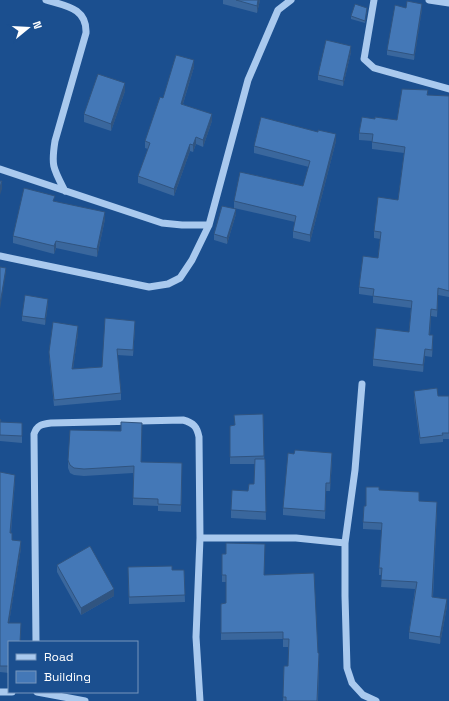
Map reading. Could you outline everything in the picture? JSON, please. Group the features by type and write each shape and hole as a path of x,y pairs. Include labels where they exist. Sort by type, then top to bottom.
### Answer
{"street":[{"path":"46,0 74,9 82,16 86,24 86,33 55,141 52,157 53,170 65,191"},
{"path":"0,256 149,288 168,284 180,278 192,260 209,225 248,80 278,10 291,0"},
{"path":"374,0 364,59 374,68 449,89"},
{"path":"429,0 449,3"},
{"path":"0,168 162,223 209,225"},
{"path":"362,384 355,470 345,543 347,668 352,683 363,695 376,701"},
{"path":"36,641 34,434 38,426 51,423 183,420 192,422 197,428 199,437 200,538 196,637 200,701"},
{"path":"200,538 296,538 345,543"},
{"path":"42,693 84,701"}],"building":[{"path":"236,0 258,0 257,6"},
{"path":"407,1 422,4 414,55 387,50 395,5 406,8"},
{"path":"355,4 367,8 365,21 351,16"},
{"path":"326,40 351,46 343,81 318,75"},
{"path":"176,55 194,60 181,104 212,114 203,140 196,137 193,145 190,144 174,189 138,176 150,143 145,141 160,97 163,98"},
{"path":"98,74 125,83 111,124 84,114"},
{"path":"402,89 428,90 427,95 449,96 449,291 438,288 437,310 431,309 429,335 433,335 432,350 425,349 423,365 373,359 376,328 409,332 412,301 373,296 374,289 359,287 363,256 378,258 381,232 374,231 378,197 398,200 405,147 372,142 373,134 359,133 362,117 397,120"},
{"path":"261,117 318,132 318,130 336,134 310,235 293,231 296,216 234,201 240,172 303,186 310,161 254,146"},
{"path":"24,188 55,196 53,201 105,212 97,249 56,241 54,246 13,236"},
{"path":"222,206 236,209 227,238 214,234"},
{"path":"0,267 6,268 0,304"},
{"path":"25,295 48,299 45,319 22,316"},
{"path":"105,318 135,321 133,350 117,349 121,393 54,400 49,352 53,322 78,326 72,369 102,367"},
{"path":"437,388 438,396 449,396 449,433 420,438 414,391"},
{"path":"263,414 264,456 230,457 230,426 235,425 234,415"},
{"path":"0,422 22,423 22,436 0,435"},
{"path":"121,422 142,423 141,462 182,463 181,505 158,504 158,499 133,498 134,466 84,469 74,468 70,465 68,460 70,430 121,431"},
{"path":"295,450 332,453 330,483 326,483 325,511 283,508 288,453 294,454"},
{"path":"255,459 265,459 266,512 231,510 232,490 248,491 249,484 254,484"},
{"path":"0,472 15,475 10,533 12,533 12,540 21,541 8,623 21,623 20,641 8,641 8,666 0,666"},
{"path":"366,487 379,487 379,490 419,492 419,501 437,502 432,597 447,599 440,637 409,632 417,582 381,580 382,568 379,568 382,523 363,522 364,506 366,506"},
{"path":"226,543 265,544 264,575 314,573 319,653 317,701 286,701 286,697 283,697 284,666 288,666 289,639 283,639 283,632 221,633 221,604 226,603 226,575 222,575 222,554 226,554"},
{"path":"90,546 114,589 81,608 57,565"},
{"path":"172,566 172,570 184,570 185,595 129,597 128,567"}]}
